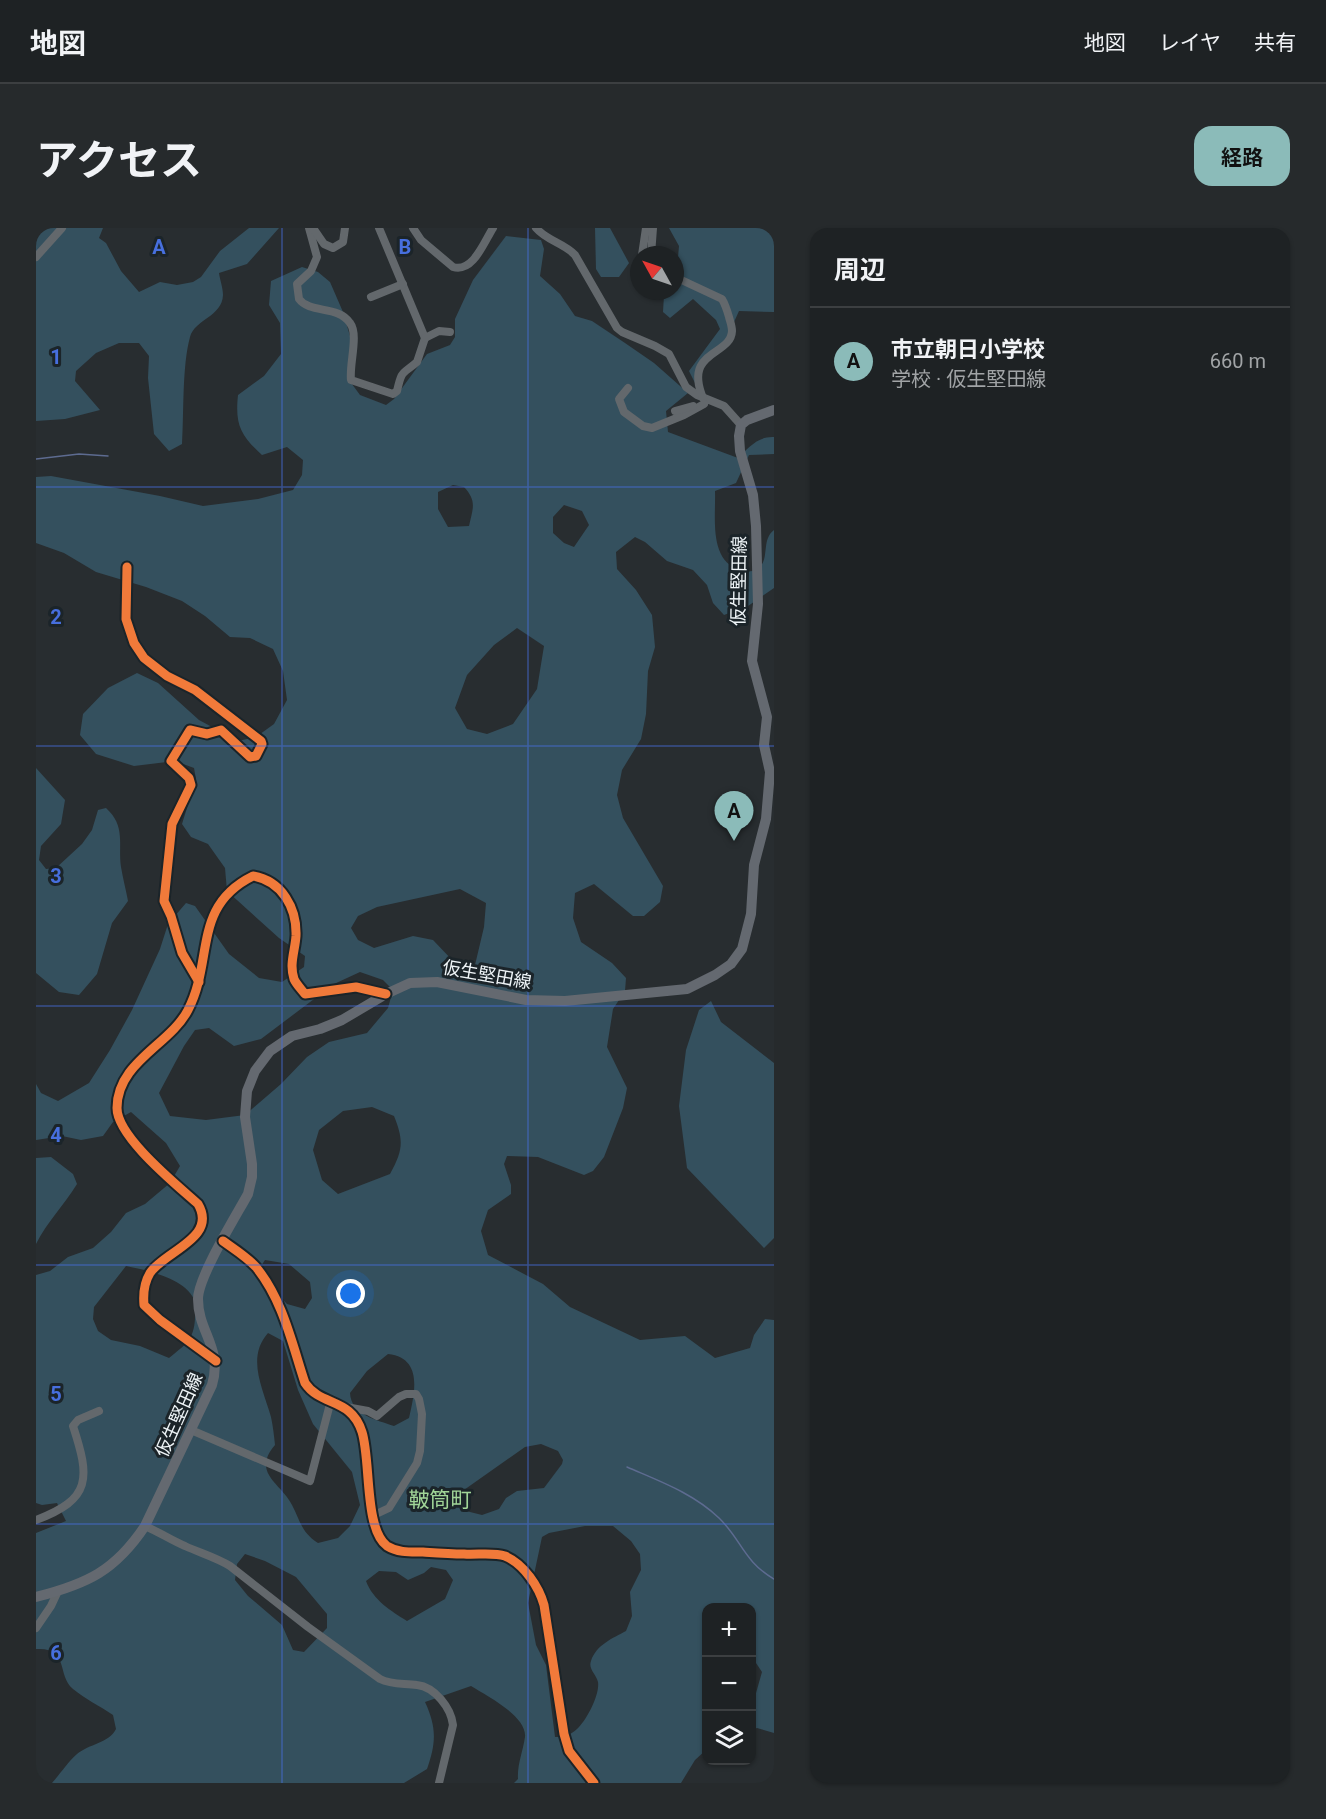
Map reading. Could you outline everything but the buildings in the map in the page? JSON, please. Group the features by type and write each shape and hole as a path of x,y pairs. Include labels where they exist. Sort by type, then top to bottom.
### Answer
{"main road":[{"path":"741,425 751,417 774,410"},
{"name":"仮生堅田線","path":"36,1597 91,1579 105,1571 136,1540 145,1526 212,1385 216,1361 201,1316 198,1299 201,1282 248,1194 252,1178 245,1103 255,1071 270,1051 292,1036 320,1029 342,1020 410,982 437,982 526,1000 565,1001 687,989 731,964 742,949 751,914 754,865 766,819 770,772 764,744 767,717 752,661 758,604 758,543 753,495 739,447 741,425"},
{"path":"223,1241 257,1268 279,1306 305,1383 310,1390 345,1407 357,1420 362,1433 374,1527 387,1545 404,1552 503,1556 523,1570 541,1593 567,1743 570,1752 594,1783"}],"street":[{"path":"36,257 62,228"},
{"path":"311,228 324,244 333,248 343,242 345,228"},
{"path":"311,228 317,257 311,271 297,284 302,303 334,312 350,322 354,331 350,378 353,381 395,393 404,371 417,362 425,338 379,228"},
{"path":"413,228 421,240 452,266 461,269 471,263 493,228"},
{"path":"536,228 544,236 568,248 574,255 616,328 669,354 686,387 706,401 724,406 741,425"},
{"path":"643,246 646,228"},
{"path":"652,246 653,228"},
{"path":"684,281 722,299 732,332 729,338 705,360 700,369 698,383 706,401"},
{"path":"371,297 403,284"},
{"path":"425,338 439,331 450,332"},
{"path":"628,388 619,399 622,409 636,422 648,427 659,426 706,401"},
{"path":"675,411 706,401"},
{"path":"127,567 126,619 134,643 144,657 167,676 195,690 262,744 256,756 250,757 221,730 207,734 190,730 171,761 189,778 191,785 172,824 164,902 171,916 182,953 200,982"},
{"path":"216,1361 160,1320 144,1305 144,1295 150,1274 158,1264 190,1241 201,1229 202,1211 198,1204 133,1140 120,1121 117,1110 123,1086 131,1070 145,1053 172,1033 183,1020 200,982 210,922 217,908 234,888 253,876 265,878 280,890 293,911 296,932 291,960 294,980 305,994 356,987 386,994"},
{"path":"345,1407 368,1411 377,1416 406,1394 416,1394 419,1399 422,1436 417,1463 389,1508 372,1516"},
{"path":"191,1430 310,1482 331,1400"},
{"path":"36,1520 71,1504 83,1487 84,1469 73,1426 78,1420 99,1411"},
{"path":"145,1526 163,1533 183,1546 217,1558 230,1566 308,1627 380,1678 389,1683 418,1685 433,1693 447,1706 453,1725 439,1783"},
{"path":"36,1628 58,1591"}],"shaded area":[{"path":"36,228 103,228 99,238 106,243 121,271 139,292 160,282 177,285 193,282 201,277 220,251 249,228 279,228 247,264 219,273 223,292 222,302 197,326 190,337 184,375 182,444 169,451 154,434 148,378 149,356 139,343 119,343 96,353 76,371 75,381 100,410 65,419 36,421"},
{"path":"595,228 610,228 629,263 619,277 601,277 596,269"},
{"path":"669,228 774,228 774,312 739,311 725,342 704,360 697,387 689,371 720,329 716,320 693,299 670,318 663,312 664,300 684,300 684,246 679,246"},
{"path":"506,236 541,240 544,249 540,276 560,294 575,316 592,321 625,343 654,363 688,393 666,411 668,432 738,458 763,438 774,437 774,454 749,455 736,483 715,491 715,525 716,537 723,558 730,565 748,571 757,570 762,564 768,539 774,530 774,588 748,606 724,615 713,603 707,585 693,570 667,561 645,542 635,537 616,552 617,569 636,590 652,615 655,647 648,671 646,714 641,739 622,770 617,795 623,818 663,886 660,902 644,916 633,916 594,884 575,893 573,918 581,942 612,963 626,978 625,991 613,1009 607,1047 627,1088 623,1108 604,1157 593,1171 584,1175 538,1157 507,1156 504,1164 511,1185 511,1194 488,1210 481,1231 488,1255 543,1284 570,1307 640,1340 685,1336 715,1358 750,1348 754,1335 765,1319 774,1320 774,1733 756,1728 756,1693 762,1672 756,1663 756,1603 702,1603 702,1754 695,1760 681,1783 514,1783 518,1779 525,1737 524,1729 505,1707 471,1686 425,1702 432,1720 434,1735 430,1760 427,1769 404,1783 52,1783 77,1754 109,1737 116,1729 113,1715 78,1693 68,1683 61,1663 54,1652 36,1649 36,1533 66,1521 57,1503 42,1505 36,1503 36,1275 50,1271 68,1257 93,1248 111,1232 126,1213 145,1204 170,1183 180,1166 166,1143 131,1112 113,1122 103,1136 81,1140 62,1136 36,1140 36,1084 41,1093 58,1101 89,1083 132,1010 160,949 168,924 186,903 195,906 229,954 259,978 282,982 304,967 305,956 279,938 227,891 225,868 208,844 191,837 182,824 196,779 194,768 175,761 134,766 96,754 80,735 83,714 108,688 137,673 158,683 199,720 238,741 256,737 274,724 287,700 283,671 273,649 250,638 230,637 182,601 96,572 64,553 36,543 36,477 51,476 203,506 258,499 293,490 302,475 303,460 287,447 262,455 244,435 237,414 238,395 264,376 281,354 280,323 269,305 271,281 302,267 318,272 330,282 343,312 352,343 349,380 360,395 386,405 394,399 427,354 450,345 455,337 455,319 473,280","holes":["453,485 464,487 472,501 473,509 469,526 448,527 438,509 438,492","564,505 582,511 589,525 574,547 564,543 553,533 553,517","517,628 544,646 537,689 513,724 487,734 467,729 455,708 467,675 494,645","460,889 486,903 484,927 475,965 454,962 433,940 413,936 374,948 358,940 351,928 358,916 377,907","360,972 383,980 393,990 388,1008 367,1033 329,1042 307,1057 281,1084 245,1115 206,1120 170,1116 159,1093 195,1030 209,1028 234,1046 261,1039 334,984","372,1107 394,1116 401,1139 400,1152 390,1174 338,1194 322,1180 313,1150 319,1130 343,1111","265,1260 289,1264 310,1282 312,1298 305,1309 287,1304 262,1278 259,1269","126,1266 173,1280 189,1292 195,1301 196,1311 191,1337 169,1358 140,1346 111,1340 98,1331 93,1319 94,1307","268,1333 283,1341 298,1390 313,1424 352,1472 360,1505 350,1526 338,1538 318,1543 308,1535 287,1497 270,1477 266,1463 275,1445 271,1417 258,1374 258,1353","388,1354 399,1357 412,1369 414,1387 409,1418 394,1426 360,1412 351,1400 350,1393 367,1371","541,1444 558,1451 563,1460 544,1488 517,1491 506,1498 499,1509 482,1515 466,1511 454,1497 525,1447","585,1526 613,1526 631,1541 640,1554 641,1570 630,1592 632,1616 626,1631 606,1643 593,1655 591,1667 598,1682 595,1700 581,1725 575,1731 561,1737 555,1737 546,1665 536,1645 528,1603 542,1537 549,1533","245,1554 265,1561 296,1577 327,1614 327,1628 304,1652 293,1650 282,1625 248,1596 235,1580 237,1564","431,1567 446,1570 453,1580 445,1599 407,1621 378,1599 366,1581 379,1571 396,1572 408,1580"]},
{"path":"36,768 65,800 61,824 41,846 39,860 46,869 56,868 82,844 92,830 98,810 106,808 119,829 121,867 128,901 112,923 97,974 79,995 59,992 36,973"},
{"path":"711,1001 721,1022 774,1063 774,1238 764,1248 687,1168 679,1106 686,1050 699,1010"},
{"path":"51,1157 73,1174 77,1184 36,1244 36,1158"}],"waterway":[{"path":"36,459 79,454 108,456"},
{"path":"627,1467 675,1488 709,1509 726,1526 749,1558 774,1579"}],"cycle path":[{"path":"127,567 126,619 134,643 144,658 167,676 195,690 262,744 256,756 250,757 221,730 207,734 190,730 171,761 189,778 191,785 172,824 164,901 182,953 199,982"},
{"path":"216,1361 160,1320 144,1305 144,1289 150,1273 196,1235 201,1226 202,1216 198,1204 163,1173 127,1133 117,1108 119,1092 135,1066 169,1034 188,1010 201,972 212,918 234,888 253,876 263,879 280,890 290,906 296,926 293,973 295,981 305,994 356,987 386,994"},
{"path":"223,1241 252,1263 265,1280 286,1323 305,1383 319,1396 343,1407 357,1421 365,1444 371,1510 380,1537 387,1546 405,1552 505,1556 518,1564 530,1577 544,1605 564,1734 569,1751 594,1783"}],"place":[{"name":"市立朝日小学校","path":"734,841"}],"district":[{"name":"鞁筒町","path":"440,1500"}]}
